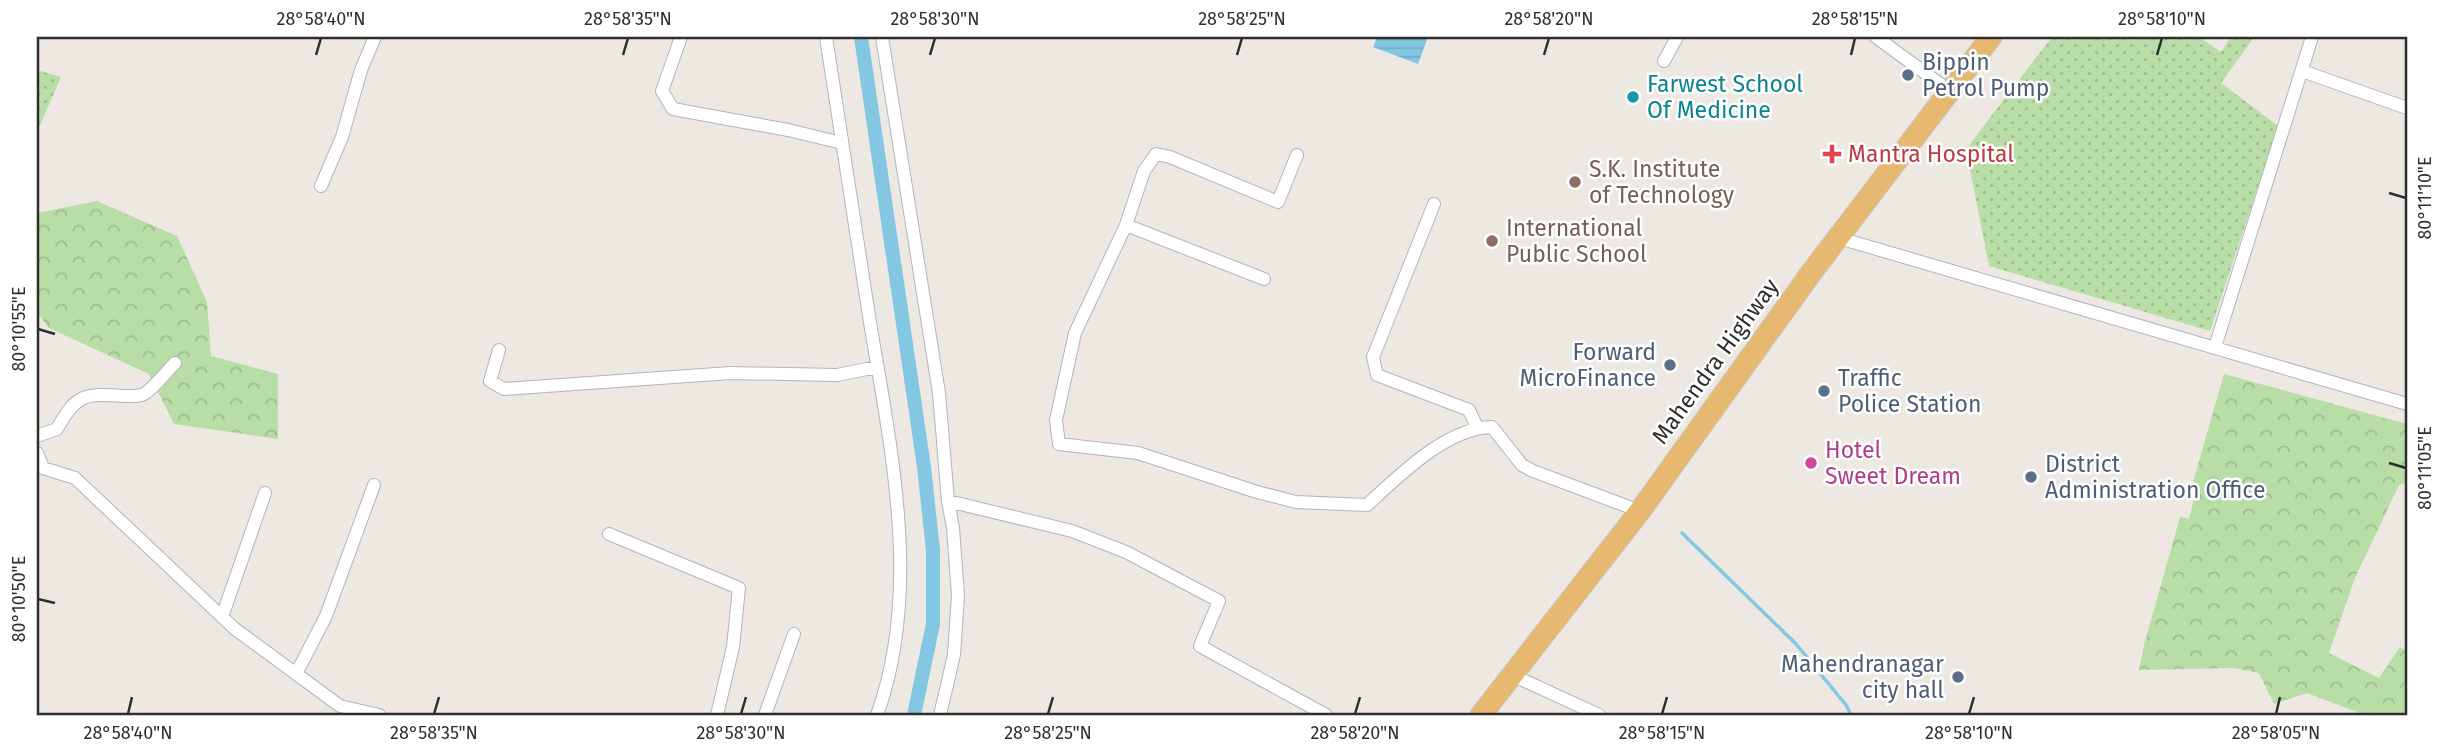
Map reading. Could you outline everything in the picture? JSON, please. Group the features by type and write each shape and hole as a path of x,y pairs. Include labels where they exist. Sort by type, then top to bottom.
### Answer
{"highway":[{"name":"Mahendra Highway","path":"1481,715 1640,511 1811,273 1991,37"}],"street":[{"path":"321,186 342,137 361,70 375,37"},
{"path":"681,37 662,91 673,108 842,143"},
{"path":"826,37 900,524 897,626 886,691 877,715"},
{"path":"882,37 939,393 953,528 958,595 954,656 940,715"},
{"path":"1664,61 1677,37"},
{"path":"1875,37 1951,92"},
{"path":"2215,347 2312,37"},
{"path":"2302,71 2407,107"},
{"path":"1297,155 1278,202 1170,157 1156,154 1144,171 1126,225 1075,333 1056,420 1059,444 1138,453 1256,492 1296,502 1367,505 1420,456 1477,427 1492,427 1522,465 1640,511"},
{"path":"1434,204 1373,357 1377,374 1469,410 1477,427"},
{"path":"1126,225 1264,279"},
{"path":"1839,238 2407,404"},
{"path":"499,350 489,381 504,389 730,373 837,374 877,367"},
{"path":"37,436 57,429 68,409 78,399 94,394 136,397 144,394 175,363"},
{"path":"37,453 43,468 37,481"},
{"path":"43,468 75,478 222,617 296,674 340,706 378,715"},
{"path":"296,674 326,616 373,485"},
{"path":"222,617 265,493"},
{"path":"948,500 1072,531 1126,552 1219,601 1200,646 1326,715"},
{"path":"609,534 739,588 733,647 717,715"},
{"path":"765,715 794,634"},
{"path":"1512,675 1599,715"}],"green space":[{"path":"2052,37 2199,37 2221,52 2231,37 2254,37 2221,83 2278,126 2210,331 1989,266 1966,149"},
{"path":"37,70 61,77 37,132"},
{"path":"97,201 177,236 207,302 211,356 278,374 278,439 174,424 149,374 49,328 37,313 37,213"},
{"path":"2224,374 2407,424 2407,483 2399,485 2355,578 2329,653 2379,678 2400,647 2407,651 2407,708 2404,715 2365,715 2307,693 2274,704 2259,673 2234,668 2139,670 2180,517 2189,519 2196,491 2191,489"}],"water":[{"path":"1377,37 1428,37 1418,64 1373,47"}],"waterway":[{"path":"861,37 924,467 933,550 933,624 914,715"},
{"path":"1682,533 1796,644 1846,705 1851,715"}],"place":[{"name":"Bippin Petrol Pump","path":"1908,75"},
{"name":"Farwest School Of Medicine","path":"1633,97"},
{"name":"Mantra Hospital","path":"1832,154"},
{"name":"S.K. Institute of Technology","path":"1575,182"},
{"name":"International Public School","path":"1492,241"},
{"name":"Forward MicroFinance","path":"1670,365"},
{"name":"Traffic Police Station","path":"1824,391"},
{"name":"Hotel Sweet Dream","path":"1811,463"},
{"name":"District Administration Office","path":"2031,477"},
{"name":"Mahendranagar city hall","path":"1958,677"}]}
